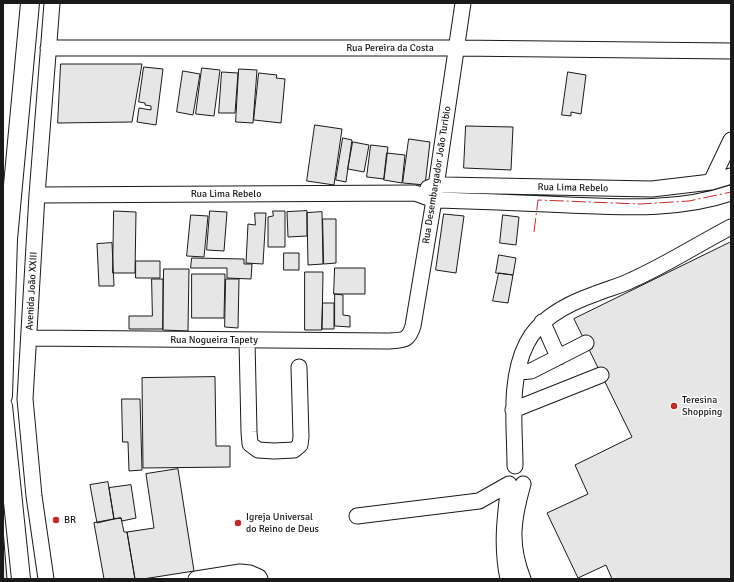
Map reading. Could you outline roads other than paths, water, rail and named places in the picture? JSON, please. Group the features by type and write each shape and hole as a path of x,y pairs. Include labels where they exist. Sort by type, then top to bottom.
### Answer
{"main road":[{"path":"3,396 8,239 30,3"},
{"path":"3,210 8,239"},
{"path":"3,406 21,579"}],"street":[{"name":"Avenida João XXIII","path":"46,579 34,496 25,399 37,195 52,3"},
{"name":"Rua Desembargador João Turibio","path":"400,340 406,339 410,335 413,326 435,192 463,3"},
{"name":"Rua Pereira da Costa","path":"48,48 456,48 731,51"},
{"path":"711,182 731,140"},
{"name":"Rua Lima Rebelo","path":"37,195 416,193 652,189 711,182 731,176"},
{"name":"Rua Lima Rebelo","path":"435,192 611,207 661,206 691,202 731,193"},
{"path":"515,466 513,410 518,372 527,343 542,322 557,312 593,294 630,281 652,271 731,227"},
{"path":"542,322 550,335 552,346 559,357"},
{"name":"Rua Nogueira Tapety","path":"29,338 400,340"},
{"path":"247,340 250,444 258,450 294,450 300,445 299,367"},
{"path":"518,372 531,371 586,343"},
{"path":"513,410 601,375"},
{"path":"508,579 504,562 503,535 508,484 505,477 506,473 511,467 515,466 526,472 526,480 517,508 514,540 516,561 523,579"},
{"path":"508,484 516,487 524,484"},
{"path":"357,516 479,501 508,484"},
{"path":"196,579 240,572 250,573 259,577 260,579"}],"place":[{"name":"Teresina Shopping","path":"674,406"},
{"name":"BR","path":"56,520"},
{"name":"Igreja Universal do Reino de Deus","path":"238,523"}]}
